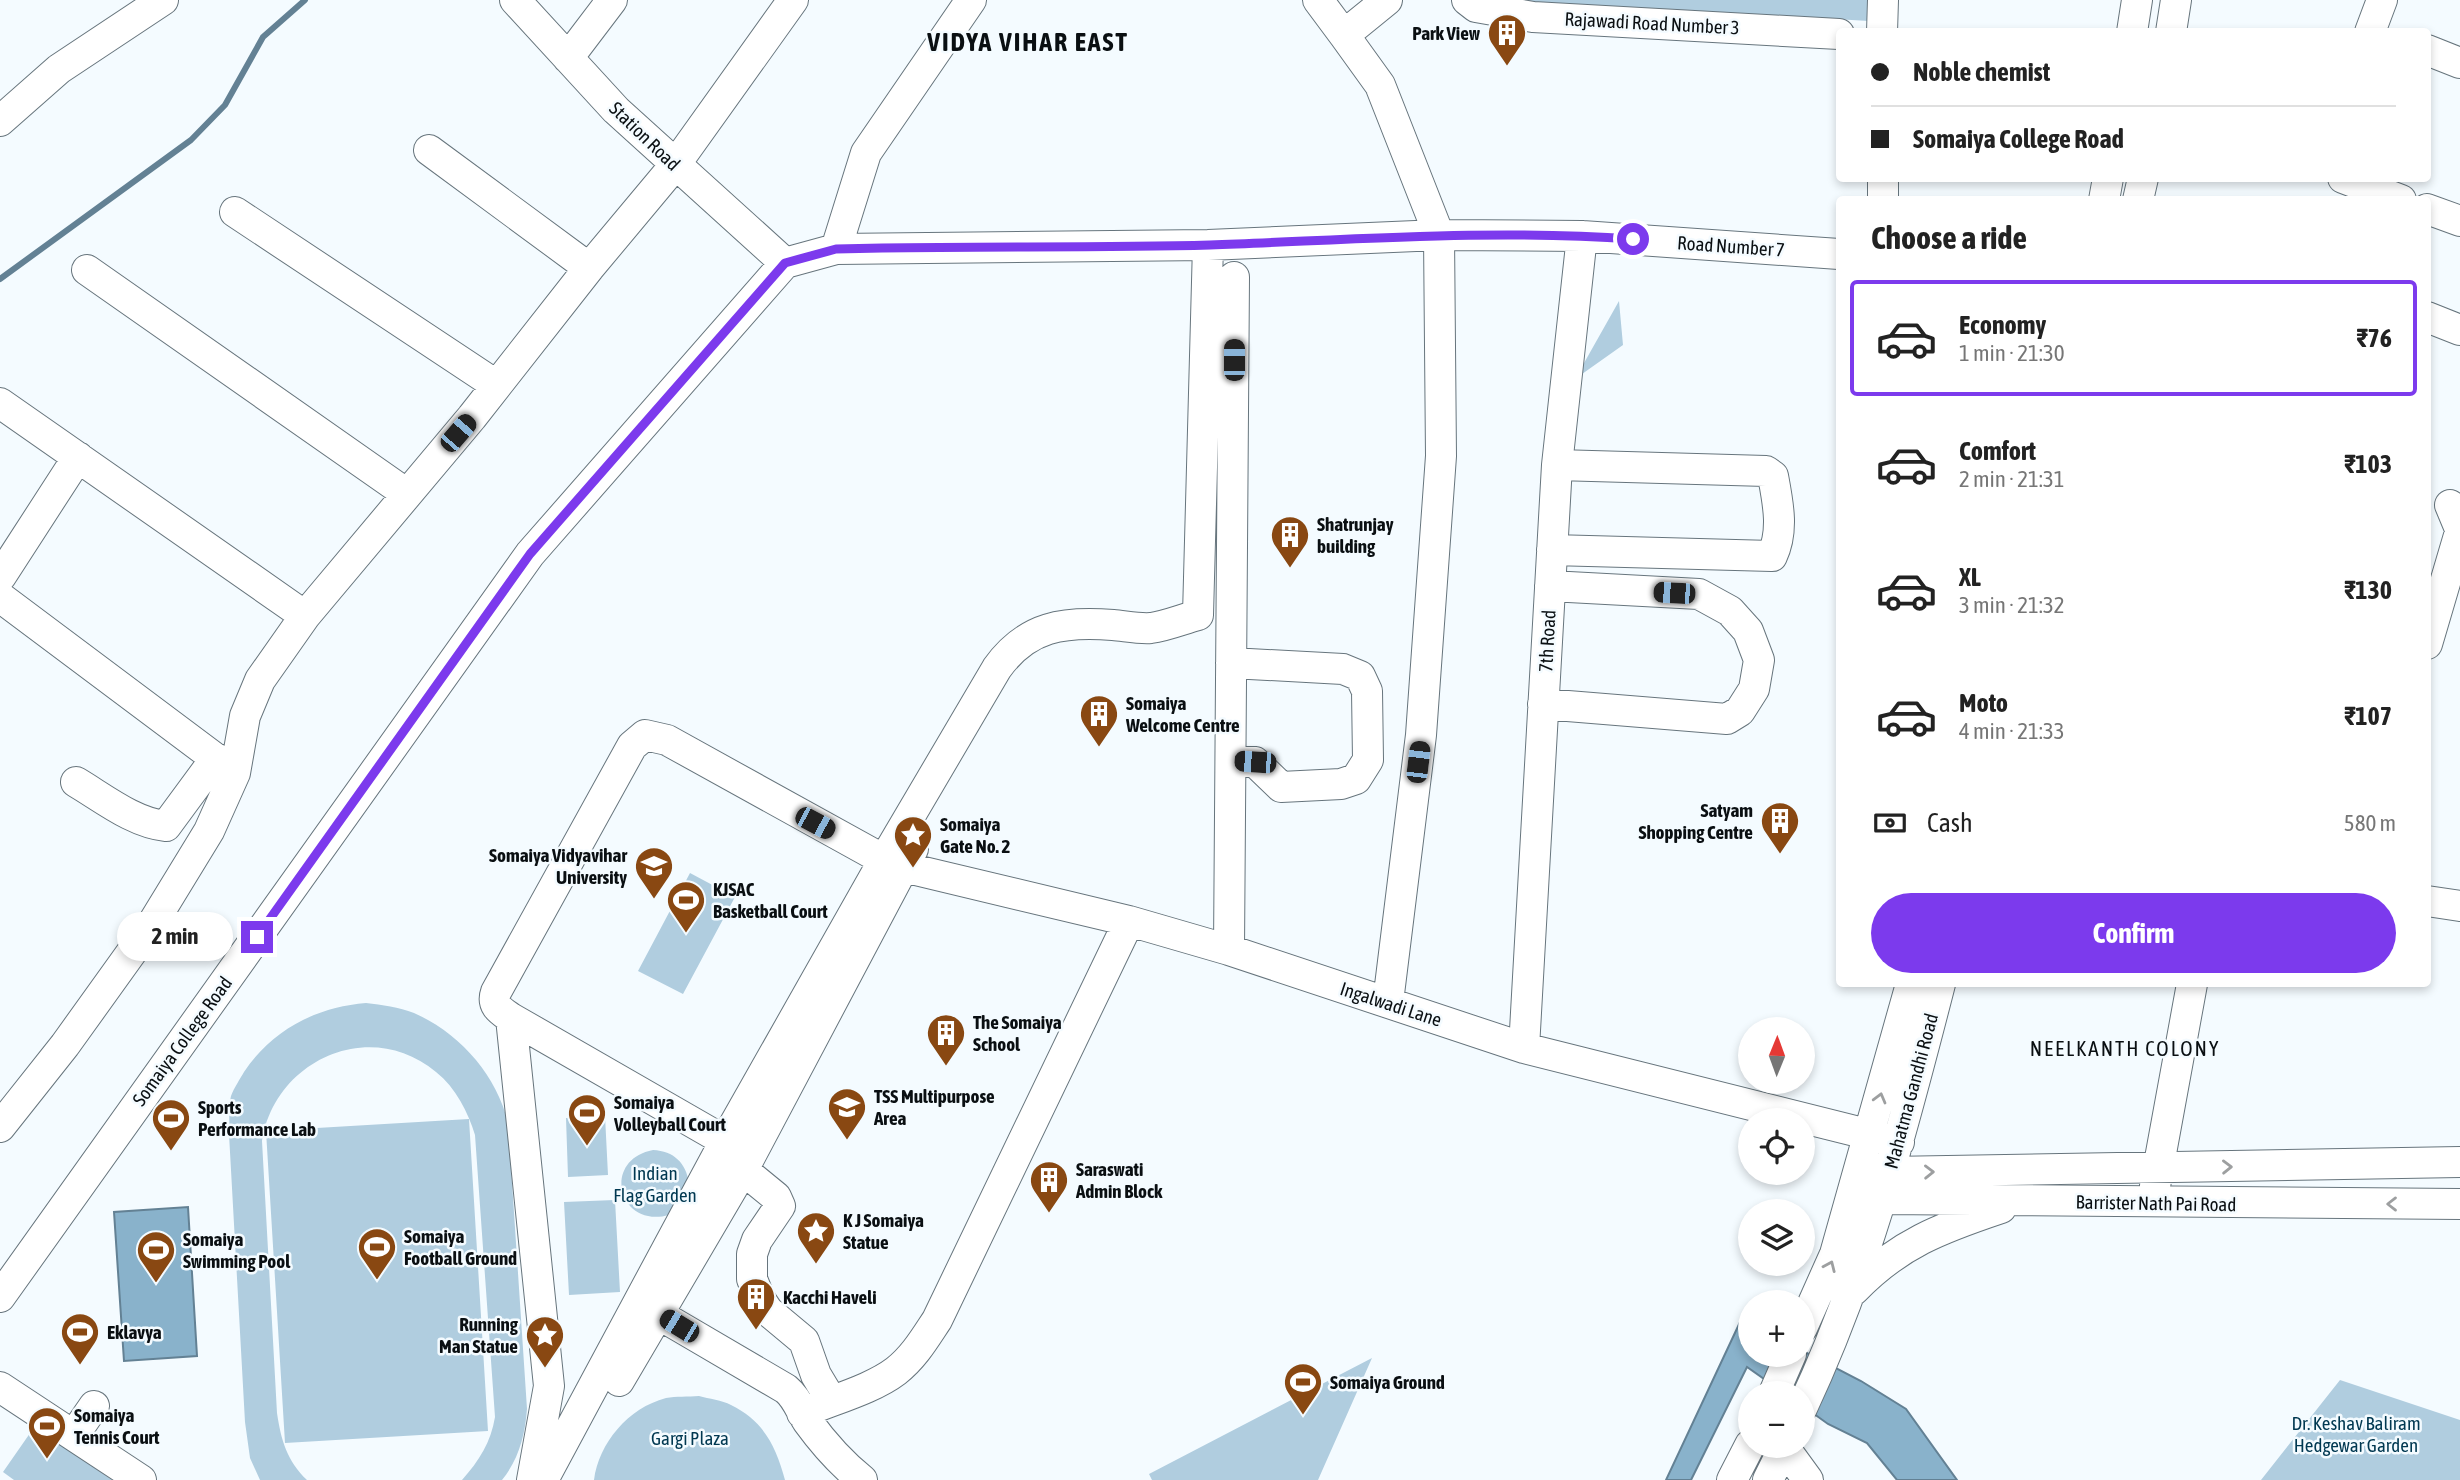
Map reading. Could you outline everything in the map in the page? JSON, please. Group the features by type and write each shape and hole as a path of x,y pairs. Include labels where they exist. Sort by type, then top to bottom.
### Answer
{"street":[{"path":"0,121 59,69 163,0"},
{"name":"Station Road","path":"515,0 617,110 785,263"},
{"path":"568,58 612,0"},
{"path":"0,1127 65,1045 155,921 209,831 225,766 260,680 306,616 675,165 793,0"},
{"path":"836,249 866,153 971,0"},
{"path":"1318,0 1380,85 1439,235 1441,456 1421,736 1388,1002"},
{"path":"1344,35 1387,0"},
{"name":"Rajawadi Road Number 3","path":"1467,0 1476,7 1533,17 1836,34"},
{"path":"1882,28 1884,0"},
{"path":"2133,28 2137,0"},
{"path":"2172,28 2176,0"},
{"path":"2374,28 2382,0"},
{"path":"2431,52 2460,63"},
{"path":"429,150 589,268"},
{"path":"2354,182 2390,196"},
{"path":"2431,210 2460,221"},
{"path":"235,212 496,385"},
{"name":"Road Number 7","path":"785,263 836,249 1208,245 1439,235 1582,236 1836,254"},
{"name":"7th Road","path":"1524,1048 1556,465 1582,236"},
{"path":"563,1480 743,1170 900,865 997,668 1009,651 1028,636 1063,625 1103,624 1151,628 1198,615 1208,245"},
{"name":"Somaiya College Road","path":"0,1297 530,554 785,263"},
{"path":"87,270 407,494"},
{"path":"1229,950 1234,277"},
{"path":"2431,319 2460,330"},
{"path":"1,403 306,616"},
{"path":"1,576 78,457"},
{"path":"1552,551 1772,556 1777,544 1779,509 1773,476 1766,471 1556,465"},
{"path":"2431,622 2451,513"},
{"path":"1543,704 1727,719 1740,711 1754,689 1759,660 1748,631 1730,611 1699,594 1550,586"},
{"path":"0,597 225,766"},
{"path":"1231,663 1343,669 1360,676 1367,691 1368,760 1356,779 1342,784 1281,787 1255,762 1231,760"},
{"name":"Ingalwadi Lane","path":"511,1017 496,1006 496,992 632,746 645,735 667,740 900,865 1129,921 1229,950 1524,1048 1899,1142"},
{"path":"76,782 141,820 154,825 166,825 225,766"},
{"path":"543,1480 725,1141 900,865"},
{"path":"2431,902 2460,906"},
{"path":"802,1413 895,1372 918,1349 937,1320 1129,921"},
{"name":"Mahatma Gandhi Road","path":"1815,1299 1835,1254 1910,987"},
{"name":"Mahatma Gandhi Road","path":"1815,1381 1850,1294 1886,1185 1939,987"},
{"path":"2151,1206 2191,987"},
{"path":"511,1017 725,1141"},
{"path":"511,1017 549,1385 532,1480"},
{"path":"1886,1185 2158,1168 2460,1163"},
{"path":"743,1170 776,1197 780,1206 762,1229 752,1254 751,1269 755,1288 776,1320 804,1341 816,1375 831,1400"},
{"name":"Barrister Nath Pai Road","path":"1859,1175 1886,1185 2021,1201 2151,1206 2460,1204"},
{"path":"1850,1294 1875,1268 1913,1242 1975,1216 2021,1201"},
{"path":"658,1314 786,1389 834,1455 863,1480"},
{"path":"549,1385 564,1387 577,1384 582,1380 593,1358 607,1364"},
{"path":"0,1387 141,1480"},
{"path":"74,1435 94,1406"},
{"path":"1732,1480 1743,1458"},
{"path":"1768,1480 1778,1458"},
{"path":"1792,1458 1808,1480"}],"green space":[{"path":"1498,0 1870,0 1869,21"},
{"path":"1619,301 1623,345 1575,379"},
{"name":"KJSAC Basketball Court","path":"690,873 735,897 683,994 638,971"},
{"path":"366,1003 414,1013 431,1021 461,1044 474,1057 495,1088 508,1122 527,1409 520,1446 513,1464 502,1480 462,1480 483,1451 491,1435 495,1417 475,1135 460,1101 443,1078 410,1056 383,1048 355,1048 329,1056 305,1069 285,1088 271,1113 262,1141 277,1413 286,1450 307,1480 260,1480 250,1458 245,1422 229,1134 231,1096 255,1057 282,1033 313,1016 348,1005"},
{"name":"Somaiya Volleyball Court","path":"605,1116 608,1175 568,1177 566,1118"},
{"name":"Somaiya Football Ground","path":"469,1119 488,1431 285,1443 266,1131"},
{"name":"Indian Flag Garden","path":"653,1150 678,1159 689,1183 669,1215 652,1217 638,1212 628,1203 622,1192 622,1179 626,1166 637,1156"},
{"path":"615,1200 620,1292 569,1295 564,1202"},
{"name":"Somaiya Ground","path":"1372,1358 1318,1480 1152,1480 1149,1474"},
{"name":"Dr. Keshav Baliram Hedgewar Garden","path":"2340,1380 2460,1420 2460,1480 2261,1480"},
{"name":"Gargi Plaza","path":"699,1396 727,1403 752,1419 773,1446 785,1480 594,1480 597,1466 609,1440 639,1410 666,1398"},
{"name":"Somaiya Tennis Court","path":"35,1426 112,1480 14,1480 3,1472"}],"shaded area":[{"name":"Somaiya Swimming Pool","path":"188,1207 197,1356 124,1361 114,1212"},
{"path":"1738,1326 1738,1367 1747,1367 1691,1480 1666,1480"},
{"path":"1815,1357 1861,1381 1906,1409 1957,1480 1897,1480 1867,1443 1815,1415 1815,1381 1767,1381 1747,1367 1815,1367"}],"waterway":[{"path":"0,279 191,140 225,105 263,37 305,0"}],"place":[{"name":"Park View","path":"1507,67"},
{"name":"Shatrunjay building","path":"1290,569"},
{"name":"Somaiya Welcome Centre","path":"1099,748"},
{"name":"Satyam Shopping Centre","path":"1780,855"},
{"name":"Somaiya Gate No. 2","path":"913,869"},
{"name":"Somaiya Vidyavihar University","path":"654,900"},
{"name":"KJSAC Basketball Court","path":"686,934"},
{"name":"The Somaiya School","path":"946,1067"},
{"name":"TSS Multipurpose Area","path":"847,1141"},
{"name":"Somaiya Volleyball Court","path":"587,1147"},
{"name":"Sports Performance Lab","path":"171,1152"},
{"name":"Saraswati Admin Block","path":"1049,1214"},
{"name":"K J Somaiya Statue","path":"816,1265"},
{"name":"Somaiya Football Ground","path":"377,1281"},
{"name":"Somaiya Swimming Pool","path":"156,1284"},
{"name":"Kacchi Haveli","path":"756,1331"},
{"name":"Eklavya","path":"80,1366"},
{"name":"Running Man Statue","path":"545,1369"},
{"name":"Somaiya Ground","path":"1303,1416"},
{"name":"Somaiya Tennis Court","path":"47,1460"}],"district":[{"name":"VIDYA VIHAR EAST","path":"1028,42"},
{"name":"NEELKANTH COLONY","path":"2125,1049"}],"route":[{"path":"257,937 530,554 785,263 836,249 1208,245 1439,235 1633,239"}]}
